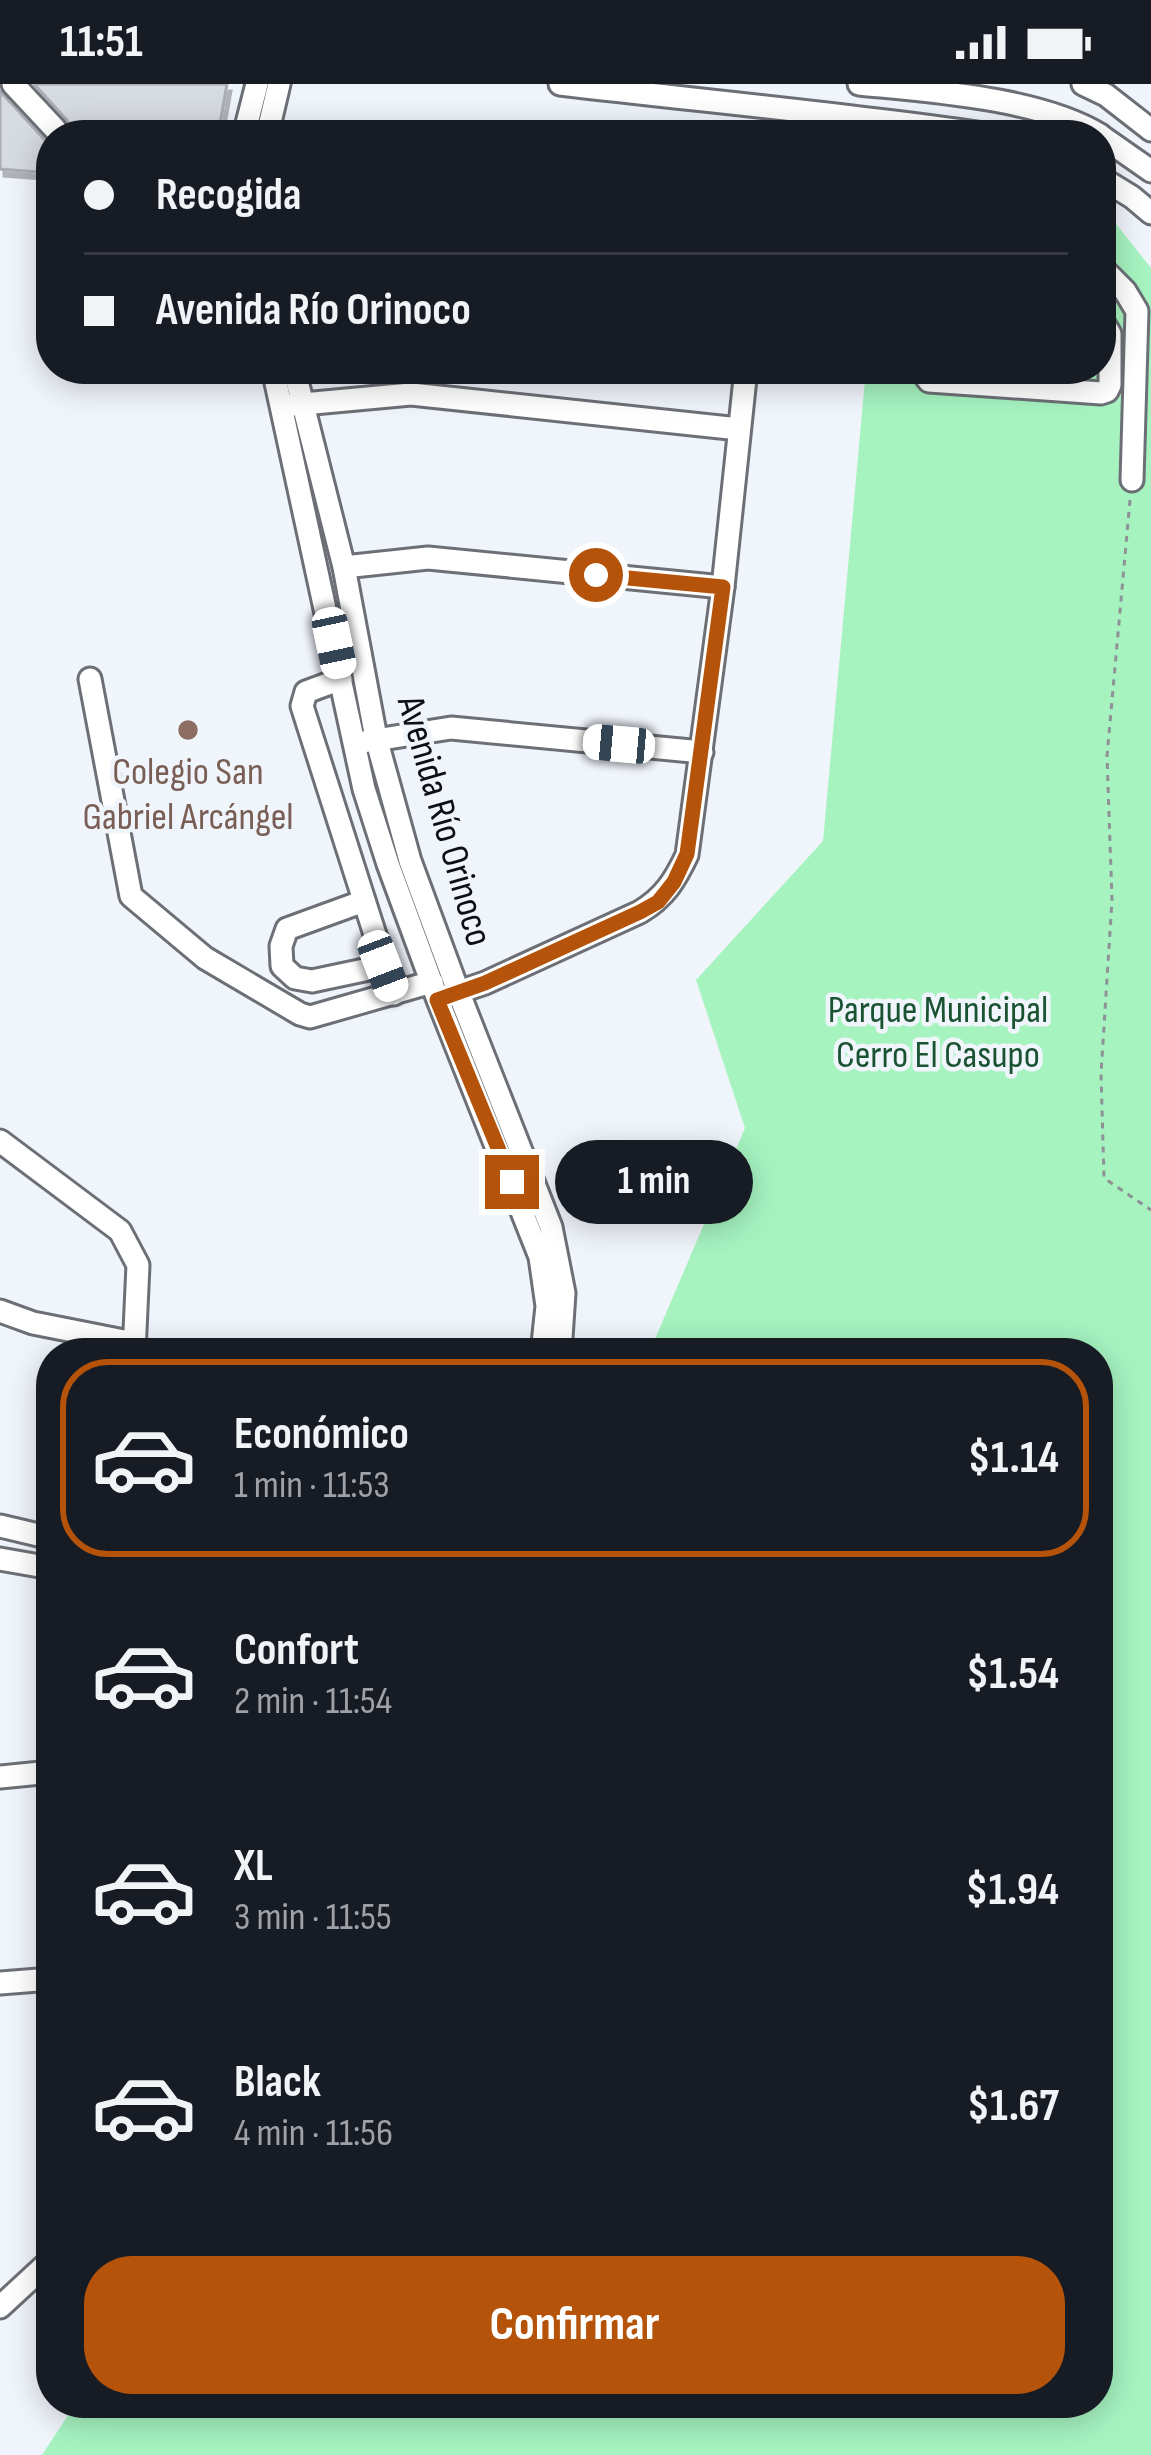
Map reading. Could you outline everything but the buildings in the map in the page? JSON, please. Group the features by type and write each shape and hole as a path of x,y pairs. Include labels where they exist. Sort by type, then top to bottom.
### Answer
{"street":[{"path":"14,84 48,120"},
{"path":"248,120 257,84"},
{"path":"270,120 278,84"},
{"path":"560,84 772,120 852,115 887,120"},
{"path":"859,84 1009,103 1068,120"},
{"path":"1083,84 1106,95 1151,130"},
{"path":"985,100 988,120"},
{"path":"1116,145 1151,171"},
{"path":"1116,187 1151,213"},
{"path":"1116,282 1137,311 1139,473"},
{"path":"1116,296 1125,291"},
{"name":"Avenida Río Orinoco","path":"281,384 292,405 344,567 376,738 442,991"},
{"name":"Avenida Río Orinoco","path":"293,384 292,405 364,790 388,864 442,991 551,1227 544,1338"},
{"path":"90,679 131,896 205,958 300,1014 317,1016 394,994 442,991 505,974 658,902 687,854 744,384"},
{"path":"972,384 1101,393 1110,384"},
{"path":"292,405 411,394 739,429"},
{"path":"344,567 428,558 723,587"},
{"path":"341,680 306,692 302,706 394,994"},
{"path":"354,744 452,728 702,752"},
{"path":"364,901 287,929 281,946 282,966 295,978 312,981 383,966"},
{"path":"0,1141 120,1232 138,1265 134,1338"},
{"name":"Avenida Río Orinoco","path":"549,1255 564,1293 561,1338"},
{"path":"0,1311 94,1338"},
{"path":"0,1526 36,1534"},
{"path":"0,1559 36,1565"},
{"path":"0,1777 36,1773"},
{"path":"0,1983 36,1980"},
{"path":"0,2307 36,2274"}],"path":[{"path":"1139,473 1107,756 1112,900 1101,1074 1104,1178 1151,1210"}],"green space":[{"name":"Parque Municipal Cerro El Casupo","path":"1116,224 1151,268 1151,2455 42,2455 66,2418 1113,2418 1113,1338 655,1338 745,1128 696,980 823,841 865,384 1116,384"}],"place":[{"name":"Colegio San Gabriel Arcángel","path":"188,730"}],"route":[{"path":"512,1182 437,1000 485,983 658,902 687,854 702,752 723,587 596,575"}]}
